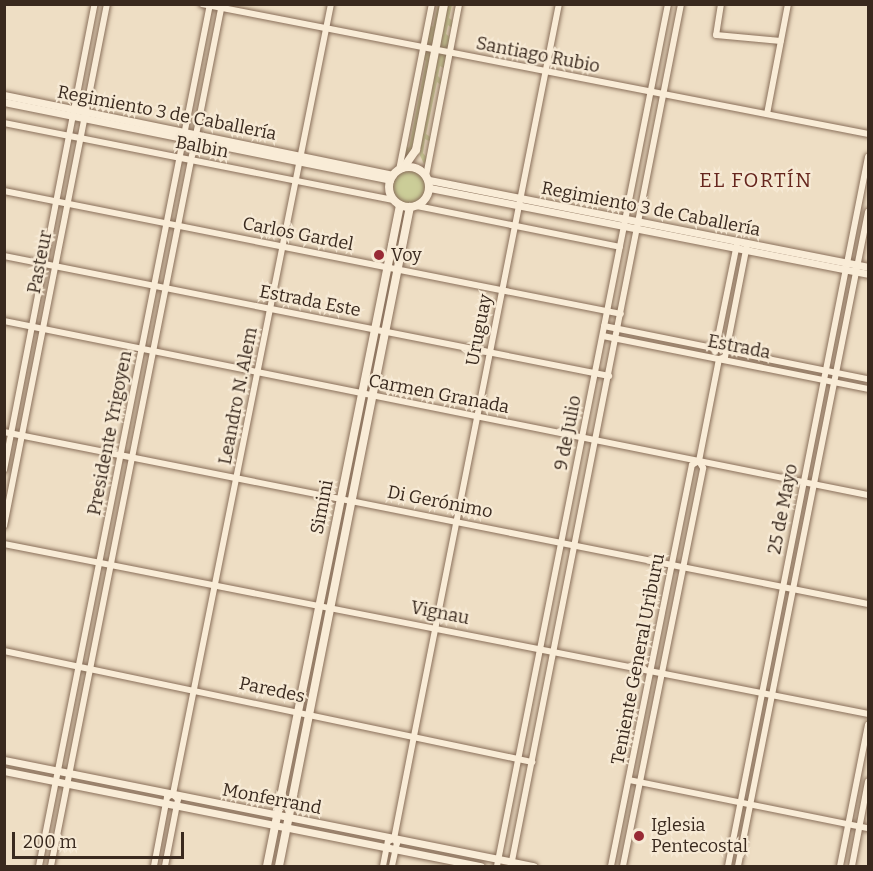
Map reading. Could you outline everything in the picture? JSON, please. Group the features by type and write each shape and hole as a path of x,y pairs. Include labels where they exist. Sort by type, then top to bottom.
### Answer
{"main road":[{"path":"416,150 427,179 426,199 413,207 397,202 389,187 396,173 416,150 444,4"},
{"path":"396,173 412,167 427,179"},
{"name":"Simini","path":"267,867 387,267 397,202"},
{"name":"Simini","path":"279,867 385,331 413,207"}],"street":[{"name":"Pasteur","path":"4,470 8,433 32,327 95,4"},
{"name":"Pasteur","path":"4,526 107,4"},
{"name":"Santiago Rubio","path":"202,4 222,6 326,29 868,134"},
{"name":"Leandro N. Alem","path":"154,867 167,797 173,794 331,4"},
{"path":"396,173 432,4"},
{"path":"427,179 459,4"},
{"name":"Uruguay","path":"392,867 397,843 394,839 435,627 559,4"},
{"name":"9 de Julio","path":"497,863 668,4"},
{"name":"9 de Julio","path":"511,864 597,440 681,4"},
{"path":"721,4 716,35 781,42"},
{"path":"767,114 788,4"},
{"name":"Presidente Yrigoyen","path":"39,867 210,5"},
{"name":"Presidente Yrigoyen","path":"51,867 222,6"},
{"name":"Regimiento 3 de Caballería","path":"4,95 72,113"},
{"name":"Regimiento 3 de Caballería","path":"4,102 84,115 301,159 396,173"},
{"name":"Balbin","path":"4,123 397,202"},
{"name":"25 de Mayo","path":"728,867 868,157"},
{"name":"Regimiento 3 de Caballería","path":"427,179 520,202 625,223 857,268 868,267"},
{"name":"Carlos Gardel","path":"4,191 621,314"},
{"path":"413,207 620,247"},
{"name":"25 de Mayo","path":"738,867 868,212"},
{"path":"736,245 714,355 719,359 725,357 747,247"},
{"name":"Estrada Este","path":"4,256 609,376"},
{"name":"Regimiento 3 de Caballería","path":"857,268 868,274"},
{"name":"Carmen Granada","path":"4,321 868,495"},
{"name":"Estrada","path":"604,326 868,379"},
{"name":"Estrada","path":"603,336 868,389"},
{"name":"Teniente General Uriburu","path":"623,867 703,468 699,461 719,359"},
{"name":"Di Gerónimo","path":"8,433 868,604"},
{"name":"Teniente General Uriburu","path":"611,867 692,465 699,461"},
{"name":"Vignau","path":"4,543 868,714"},
{"name":"Paredes","path":"4,651 310,713 532,762"},
{"path":"840,867 868,725"},
{"name":"Monferrand","path":"4,760 394,839 497,863 533,867"},
{"name":"Monferrand","path":"4,771 481,867"},
{"path":"629,780 868,828"},
{"path":"852,867 868,781"},
{"path":"165,867 178,799 173,794"},
{"name":"Uruguay","path":"383,867 388,841 394,839"}],"green space":[{"path":"438,5 442,5 413,150 405,160 405,145 409,148 426,61 423,58 429,24 433,27"},
{"path":"447,5 452,5 449,18 454,22 453,29 448,25 446,34 451,38 445,69 440,66 438,76 443,81 442,86 437,82 426,134 432,138 431,142 425,139 423,153 428,159 424,164 418,151"},
{"path":"409,170 421,175 426,187 421,199 409,204 397,199 392,187 397,175"}],"place":[{"name":"Voy","path":"379,255"},
{"name":"Iglesia Pentecostal","path":"639,836"}],"district":[{"name":"EL FORTÍN","path":"756,180"}]}
